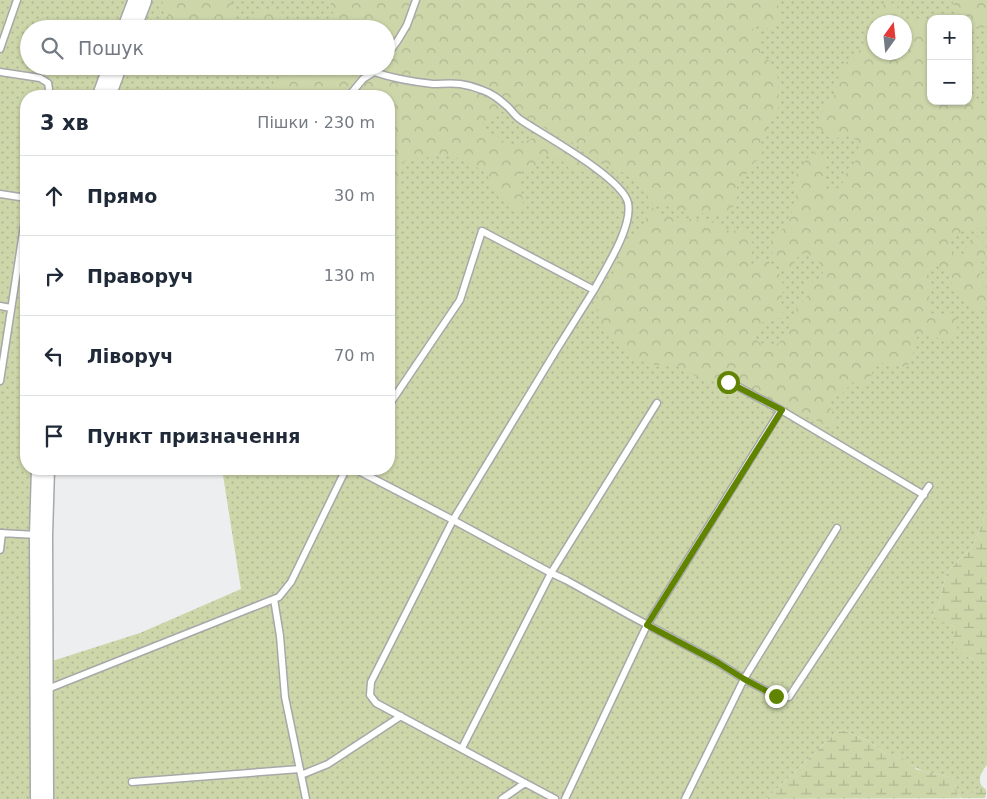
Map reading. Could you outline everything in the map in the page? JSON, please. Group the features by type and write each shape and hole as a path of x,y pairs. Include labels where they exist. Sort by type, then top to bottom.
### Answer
{"highway":[{"path":"132,20 140,0"},
{"path":"106,90 112,75"},
{"path":"42,475 42,799"}],"lane":[{"path":"0,49 17,0"},
{"path":"395,44 407,25 416,0"},
{"path":"0,72 40,78 48,82 49,90"},
{"path":"354,90 368,75"},
{"path":"393,75 432,84 460,84 484,90 502,102 519,119 587,161 619,187 628,203 625,230 594,290 453,520 371,682 370,695 376,702 555,799"},
{"path":"0,194 20,197"},
{"path":"395,396 460,300 482,231 594,290"},
{"path":"0,381 20,251"},
{"path":"0,306 11,308"},
{"path":"724,379 782,410 924,495"},
{"path":"462,748 551,573 657,403"},
{"path":"565,799 647,625 782,410"},
{"path":"41,691 279,597 291,582 343,475"},
{"path":"367,475 566,580 717,662 744,679 782,698 789,697 929,486"},
{"path":"685,799 744,679 837,528"},
{"path":"0,550 1,533 41,535"},
{"path":"274,599 280,636 285,697 306,799"},
{"path":"132,782 300,772 328,764 401,716"},
{"path":"502,799 525,783"}],"green space":[{"path":"0,0 130,0 122,20 20,20 20,75 104,75 98,90 20,90 20,475 35,475 36,799 0,799"},
{"path":"147,0 987,0 987,510 972,547 946,574 940,600 932,617 954,626 958,651 970,658 987,661 987,765 980,778 982,786 965,798 962,798 957,794 956,785 950,777 922,771 898,757 890,756 867,740 842,730 838,731 766,799 51,799 49,662 140,633 241,589 223,475 395,475 395,90 114,90 119,75 395,75 395,20 139,20"},
{"path":"162,0 225,0 232,4 236,11 234,15 226,20 170,20"},
{"path":"330,0 775,0 780,16 774,27 770,30 758,23 752,25 752,28 760,37 760,51 762,55 775,65 778,79 779,105 775,113 767,119 767,130 761,144 762,158 753,163 748,173 741,176 737,187 737,199 729,214 725,216 686,213 665,205 653,204 647,199 644,187 640,182 564,137 552,133 530,117 520,121 506,111 483,124 482,129 511,145 523,143 540,135 591,167 586,171 577,172 554,157 547,155 540,157 537,159 534,169 522,171 520,183 523,202 520,212 514,211 509,203 496,195 486,172 451,156 427,157 404,161 399,170 400,187 395,192 395,90 275,90 282,75 395,75 395,20 337,20 332,11"},
{"path":"952,0 987,0 987,27 972,25 972,15 960,15"},
{"path":"887,3 897,6 899,15 876,15 881,7"},
{"path":"267,9 276,9 282,12 284,20 252,20 259,12"},
{"path":"912,19 927,20 927,105 972,105 972,98 974,101 987,105 987,225 953,235 949,240 949,245 953,255 962,256 974,236 983,241 985,255 978,270 987,290 987,306 975,310 968,300 958,295 954,290 951,278 945,269 934,265 930,268 928,272 929,282 932,287 928,302 931,313 944,315 952,313 956,316 958,335 944,339 926,335 917,337 911,361 906,367 879,363 874,368 868,384 864,386 855,381 841,395 833,398 829,405 837,424 835,427 826,427 809,417 804,417 798,412 719,378 701,379 675,364 650,364 636,358 619,345 604,327 599,317 597,299 612,278 621,251 645,225 647,213 649,209 653,208 661,215 668,217 721,224 729,231 742,231 749,235 753,247 748,264 752,265 761,256 766,259 775,271 782,276 783,292 781,300 784,315 782,318 765,320 754,333 754,338 760,343 767,344 777,344 783,339 795,316 798,303 805,301 808,295 804,289 806,282 814,282 822,277 823,274 819,262 806,253 800,255 793,267 786,270 778,263 771,248 771,241 790,219 796,194 795,177 810,156 816,152 823,152 827,154 825,184 829,191 832,191 841,185 857,155 859,143 855,139 847,136 831,138 818,126 821,113 834,96 839,73 843,66 857,52 867,46 867,60 912,60"},
{"path":"972,45 982,55 983,61 972,72"},
{"path":"987,510 987,661 973,659 959,652 953,644 954,626 937,621 932,617 940,600 946,574 972,547"},
{"path":"842,730 867,740 885,753 909,761 916,769 950,777 954,780 957,794 961,798 982,786 986,791 985,798 766,799 838,731"}],"route":[{"path":"728,382 782,410 647,625 776,696"}]}
